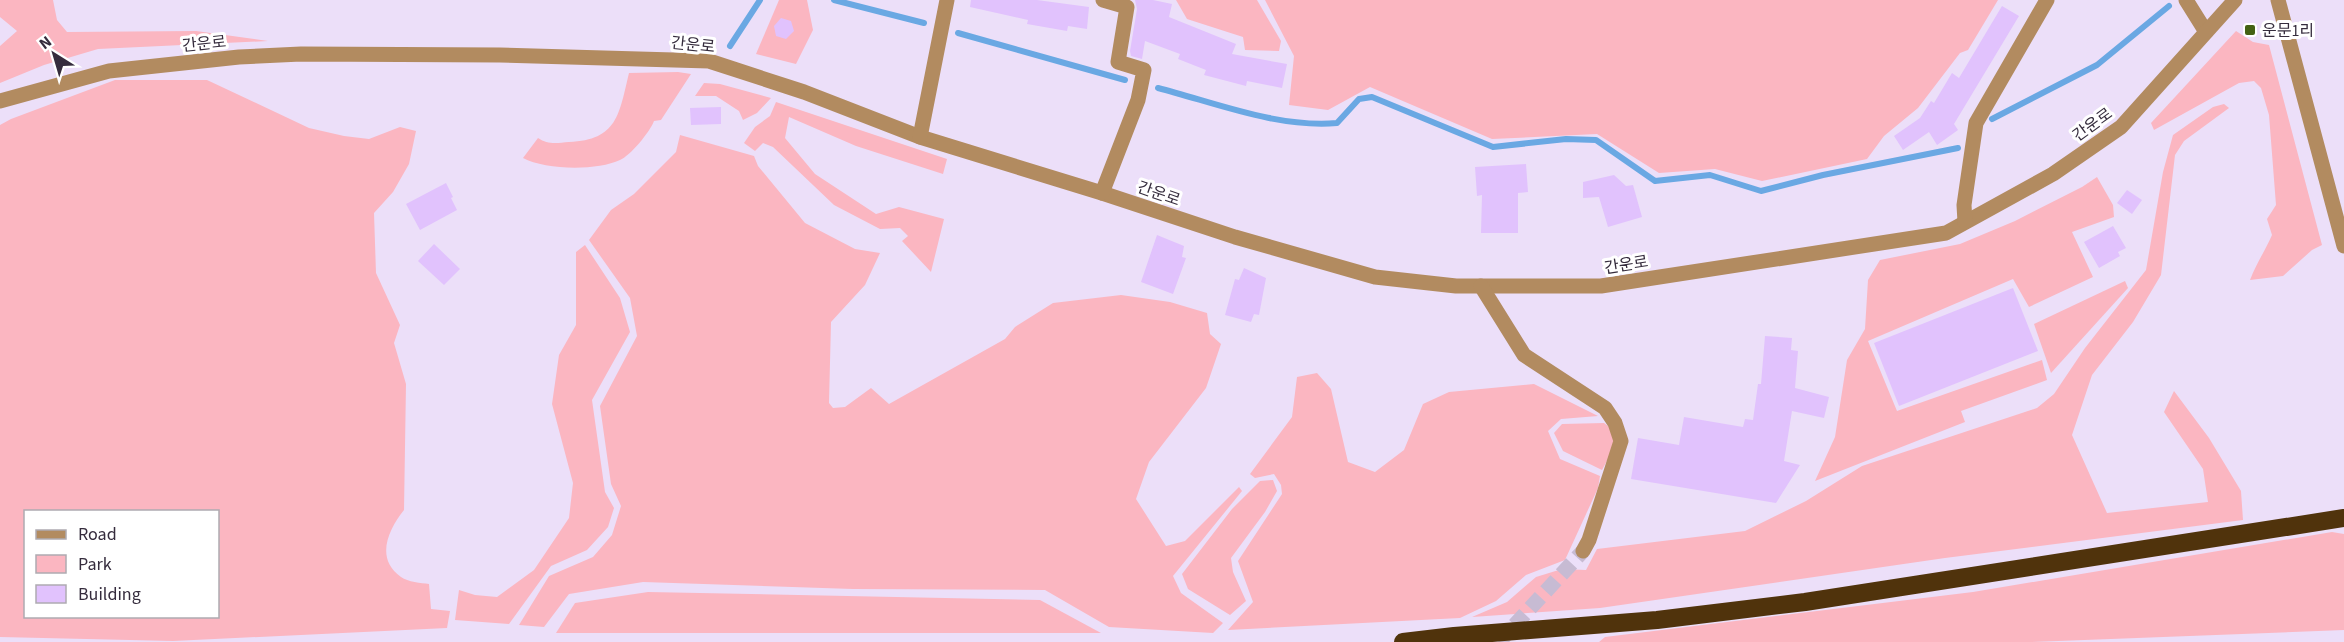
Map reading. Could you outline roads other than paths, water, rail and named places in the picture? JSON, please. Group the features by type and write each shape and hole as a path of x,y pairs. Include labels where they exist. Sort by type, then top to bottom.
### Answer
{"highway":[{"path":"1403,642 1657,620 1793,603 2340,516"}],"street":[{"path":"920,137 947,0"},
{"path":"1102,193 1138,100 1144,70 1118,62 1127,7 1103,0"},
{"path":"1965,222 1964,205 1976,123 2047,0"},
{"path":"2186,0 2206,32"},
{"name":"간운로","path":"0,101 109,71 239,57 301,54 500,54 709,61 804,92 920,137 1235,237 1375,277 1456,286 1601,286 1946,233 2053,174 2121,127 2235,0"},
{"path":"2278,0 2344,246"},
{"path":"1481,286 1524,355 1605,408 1615,423 1622,441 1589,540 1583,551"}],"waterway":[{"path":"730,46 760,0"},
{"path":"834,0 924,23"},
{"path":"1992,119 2097,65 2169,6"},
{"path":"958,33 1125,80"},
{"path":"1158,88 1247,113 1314,124 1337,123 1359,99 1372,97 1493,147 1566,139 1596,140 1655,181 1710,175 1761,191 1823,175 1958,148"}],"tunnel":[{"path":"1499,642 1583,551"}],"place":[{"name":"운문1리","path":"2250,30"}]}
